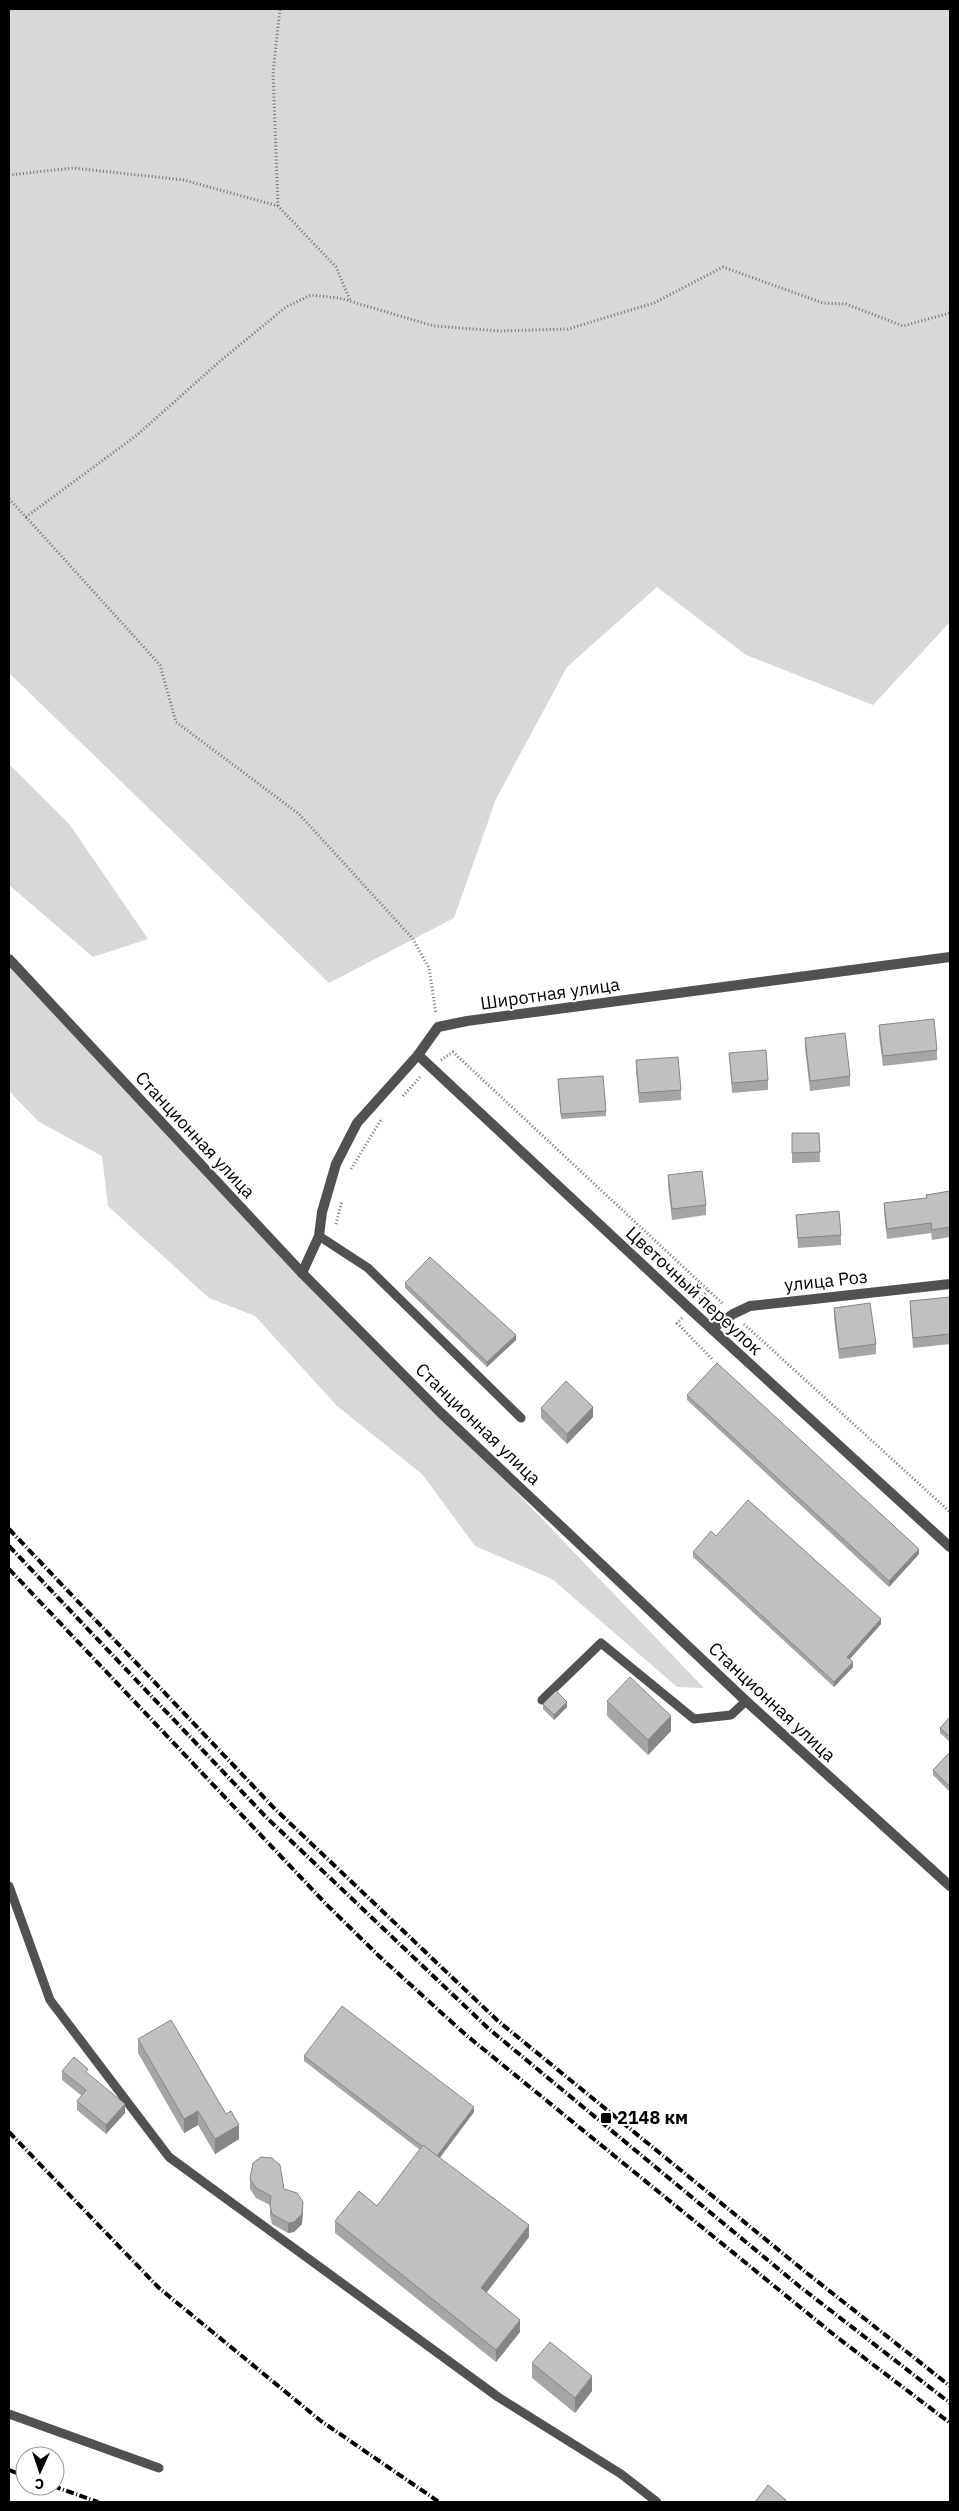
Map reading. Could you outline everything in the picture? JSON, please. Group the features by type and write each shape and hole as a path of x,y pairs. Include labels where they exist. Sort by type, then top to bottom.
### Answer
{"street":[{"name":"Широтная улица","path":"438,1027 467,1021 950,956"},
{"name":"Станционная улица","path":"9,959 302,1273 441,1413 746,1700 950,1886"},
{"path":"302,1273 319,1236 322,1212 336,1164 357,1124 418,1055 438,1027"},
{"name":"Цветочный переулок","path":"418,1055 712,1329 950,1547"},
{"name":"улица Роз","path":"712,1329 733,1314 750,1306 950,1284"}],"lane":[{"path":"319,1236 368,1268 522,1418"},
{"path":"542,1700 601,1643 694,1719 731,1715 746,1700"},
{"path":"9,1886 50,2000 168,2157 498,2397 621,2474 657,2502"},
{"path":"9,2414 159,2468"}],"path":[{"path":"278,206 273,72 280,9"},
{"path":"9,176 73,168 184,180 278,206 336,267 350,301"},
{"path":"26,517 137,435 219,362 286,307 311,295 350,301 434,326 501,331 568,330 654,303 723,267 823,303 846,304 903,326 950,313"},
{"path":"9,499 160,665 176,722 299,814 413,940 429,968 438,1027"}],"shaded area":[{"path":"9,9 950,9 950,622 873,705 746,655 657,587 567,667 496,799 454,918 329,983 9,673"},
{"path":"9,764 70,825 148,939 93,957 9,885"},
{"path":"9,962 704,1688 677,1687 552,1579 475,1546 422,1474 337,1406 255,1316 209,1298 108,1206 102,1156 39,1122 9,1091"}],"building":[{"path":"934,1019 937,1050 883,1056 879,1025"},
{"path":"845,1033 850,1076 810,1081 805,1038"},
{"path":"766,1050 768,1080 732,1083 729,1053"},
{"path":"678,1057 681,1090 639,1093 636,1060"},
{"path":"603,1076 606,1111 561,1114 558,1079"},
{"path":"792,1133 819,1133 820,1152 792,1153"},
{"path":"702,1171 706,1205 672,1209 668,1175"},
{"path":"950,1191 950,1227 932,1230 931,1223 887,1229 884,1203 927,1198 926,1195"},
{"path":"839,1211 841,1235 798,1238 796,1215"},
{"path":"430,1257 516,1335 487,1362 405,1283"},
{"path":"950,1297 950,1334 913,1338 910,1301"},
{"path":"870,1303 876,1344 839,1349 834,1308"},
{"path":"717,1363 919,1549 889,1581 687,1395"},
{"path":"566,1381 593,1407 567,1434 541,1408"},
{"path":"748,1500 881,1619 847,1657 853,1662 834,1682 693,1552 711,1531 716,1536"},
{"path":"630,1677 671,1716 648,1740 607,1701"},
{"path":"556,1691 567,1702 554,1715 543,1704"},
{"path":"950,1717 950,1737 940,1728"},
{"path":"950,1752 950,1787 933,1770"},
{"path":"342,2006 474,2107 437,2156 304,2056"},
{"path":"171,2020 226,2114 231,2111 239,2125 215,2139 198,2111 184,2119 138,2039"},
{"path":"74,2057 88,2069 86,2072 125,2104 106,2125 77,2101 86,2090 62,2071"},
{"path":"423,2145 529,2225 481,2288 520,2320 496,2350 335,2221 359,2191 377,2206"},
{"path":"261,2157 272,2158 280,2165 284,2189 297,2193 303,2202 302,2214 294,2222 288,2223 272,2214 270,2206 271,2196 256,2188 250,2179 253,2163"},
{"path":"550,2342 592,2376 575,2398 532,2363"},
{"path":"768,2485 786,2500 784,2502 755,2502"}],"railway":[{"path":"9,1529 275,1809 498,2021 808,2274 950,2386"},
{"path":"9,1546 267,1818 489,2029 799,2286 950,2403"},
{"path":"9,1569 326,1904 380,1957 466,2035 838,2338 950,2423"},
{"path":"9,2132 159,2288 321,2421 439,2502"},
{"path":"9,2470 15,2472"},
{"path":"65,2490 98,2502"}],"place":[{"name":"2148 км","path":"606,2118"}]}
